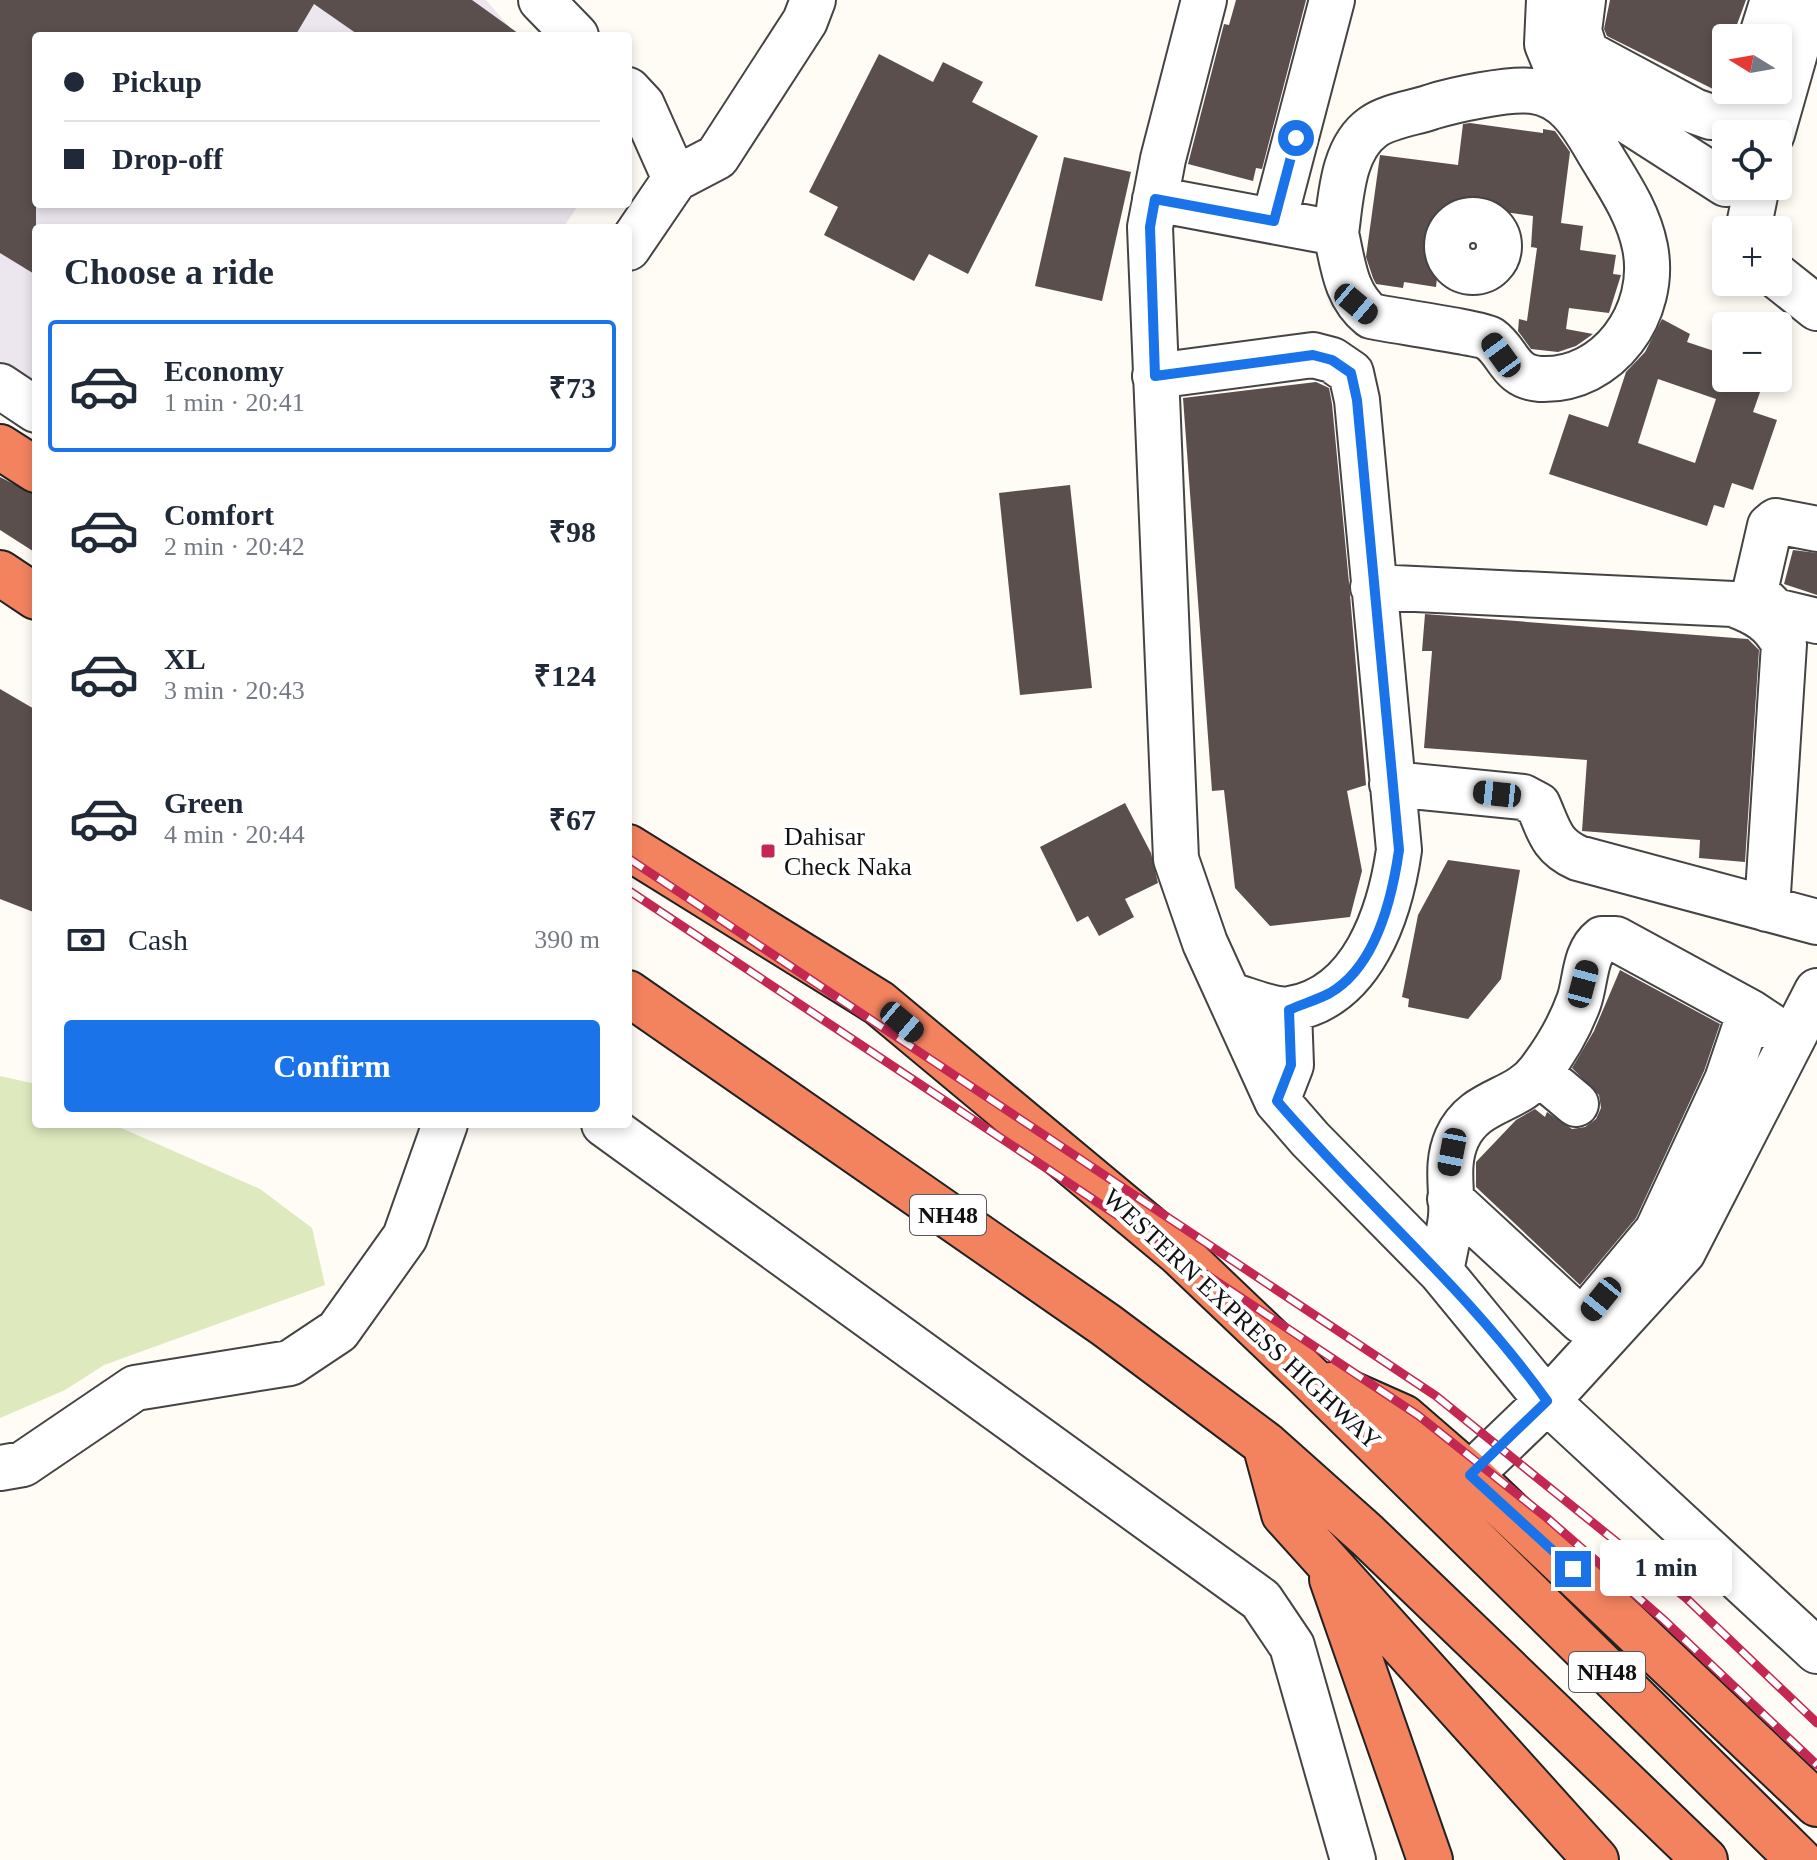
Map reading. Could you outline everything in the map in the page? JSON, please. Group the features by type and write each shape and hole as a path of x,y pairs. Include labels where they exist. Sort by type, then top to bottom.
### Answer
{"highway":[{"path":"0,447 32,467"},
{"path":"0,573 32,594"},
{"name":"WESTERN EXPRESS HIGHWAY","path":"632,849 879,1003 1178,1252 1799,1860"},
{"name":"NH48","path":"632,996 1106,1325 1265,1444 1367,1535 1705,1860"},
{"path":"1307,1375 1403,1417 1470,1475 1817,1804"},
{"path":"1265,1444 1284,1514 1596,1860"},
{"path":"1324,1556 1430,1860"}],"street":[{"path":"541,0 572,32"},
{"path":"632,242 675,179 717,157 805,21 813,0"},
{"path":"1204,0 1150,227 1176,859 1205,943 1277,1101 1310,1139 1441,1272 1539,1389 1817,1651"},
{"path":"1274,221 1332,0"},
{"path":"1549,0 1547,44 1561,78 1712,177"},
{"path":"1583,0 1579,31 1582,46 1599,62 1711,117 1735,116 1739,104"},
{"path":"1765,24 1773,0"},
{"path":"1776,120 1810,0"},
{"path":"1532,91 1559,100 1578,117 1636,215 1647,269 1632,330 1610,354 1590,369 1543,379 1526,377 1490,338 1371,316 1356,304 1348,287 1336,233 1343,186 1355,147 1374,126 1451,101 1532,91"},
{"path":"632,94 642,105 675,179"},
{"path":"1155,199 1336,233"},
{"path":"1454,332 1468,272"},
{"path":"1792,288 1817,308"},
{"path":"1155,376 1313,355 1332,360 1351,373 1357,400 1399,850 1394,884 1376,933 1358,967 1331,993 1289,1010 1230,995"},
{"path":"0,386 32,407"},
{"path":"1817,529 1788,521 1776,521 1770,526 1755,591 1775,611 1817,621"},
{"path":"1373,587 1733,604 1756,612 1775,627 1784,644 1767,909"},
{"path":"1392,784 1523,797 1538,805 1549,837 1562,851 1817,922"},
{"path":"1441,1272 1451,1215 1452,1152 1471,1115 1498,1098 1519,1092 1539,1073 1564,1035 1579,1001 1590,953 1602,939 1616,939 1750,1012 1792,1040"},
{"path":"1470,1475 1539,1389 1582,1321 1657,1231 1721,1135 1792,1040 1817,991"},
{"path":"1277,1101 1291,1065 1289,1010"},
{"path":"1539,1389 1683,1252 1721,1135 1727,1080 1750,1012"},
{"path":"1539,1073 1576,1104"},
{"path":"0,1468 23,1464 135,1388 290,1363 338,1331 405,1237 444,1128"},
{"path":"610,1128 1261,1600 1292,1646 1353,1860"},
{"path":"1450,1199 1582,1321"}],"shaded area":[{"path":"0,0 486,0 514,32 32,32 32,208 576,208 566,224 32,224 32,383 0,363"}],"green space":[{"path":"0,1076 32,1083 32,1128 121,1128 260,1189 312,1228 325,1285 104,1365 65,1390 0,1418"}],"building":[{"path":"0,0 472,0 516,32 354,32 314,4 297,32 32,32 32,208 36,208 36,224 32,224 32,273 0,253"},
{"path":"1236,0 1306,0 1262,169 1256,168 1253,181 1188,164 1224,24 1229,25"},
{"path":"1610,0 1746,0 1737,24 1712,24 1712,88 1607,36 1604,29"},
{"path":"879,54 933,82 943,62 983,82 972,102 1038,136 968,274 929,254 914,281 824,235 838,207 809,192"},
{"path":"1463,124 1543,133 1543,129 1555,131 1570,152 1561,223 1583,226 1580,250 1616,255 1613,274 1621,275 1609,313 1569,308 1566,329 1593,334 1576,346 1558,352 1531,349 1518,331 1519,319 1527,321 1537,248 1531,247 1533,216 1446,204 1436,287 1404,282 1403,288 1376,284 1373,278 1366,257 1380,155 1458,165"},
{"path":"1064,157 1131,172 1102,301 1035,286"},
{"path":"1662,319 1690,334 1687,342 1712,350 1712,392 1760,392 1753,412 1777,420 1753,490 1732,483 1724,508 1714,505 1707,526 1549,474 1569,414 1608,427 1626,372 1645,352","holes":["1658,379 1716,399 1695,463 1638,443"]},
{"path":"1316,382 1329,388 1332,404 1349,583 1366,785 1347,791 1362,871 1350,917 1270,926 1235,888 1224,790 1212,791 1183,398"},
{"path":"0,477 32,493 32,550 0,530"},
{"path":"1070,485 1092,688 1020,695 999,493"},
{"path":"1793,550 1817,553 1817,595 1784,584"},
{"path":"1425,614 1748,639 1759,650 1745,862 1699,858 1700,840 1582,831 1587,760 1424,748 1432,651 1422,651"},
{"path":"0,689 32,708 32,911 0,899"},
{"path":"1125,803 1151,853 1158,883 1125,899 1134,917 1099,936 1088,916 1077,922 1040,847"},
{"path":"1448,860 1520,870 1501,979 1468,1019 1408,1007 1409,999 1402,997 1418,915"},
{"path":"1620,970 1720,1024 1704,1071 1636,1218 1580,1285 1476,1187 1476,1162 1516,1120 1535,1109 1545,1117 1547,1112 1572,1129 1585,1127 1596,1119 1601,1108 1599,1095 1572,1068 1594,1031"}],"railway":[{"path":"632,861 1436,1396 1686,1598 1817,1723"},
{"path":"632,893 1419,1416 1547,1518 1665,1621 1817,1765"}],"place":[{"name":"Dahisar Check Naka","path":"768,851"}],"route":[{"path":"1296,138 1274,221 1155,199 1150,227 1155,376 1313,355 1332,360 1351,373 1357,400 1399,850 1394,884 1376,933 1358,967 1331,993 1289,1010 1291,1065 1277,1101 1310,1139 1441,1272 1547,1401 1470,1475 1573,1569"}]}
